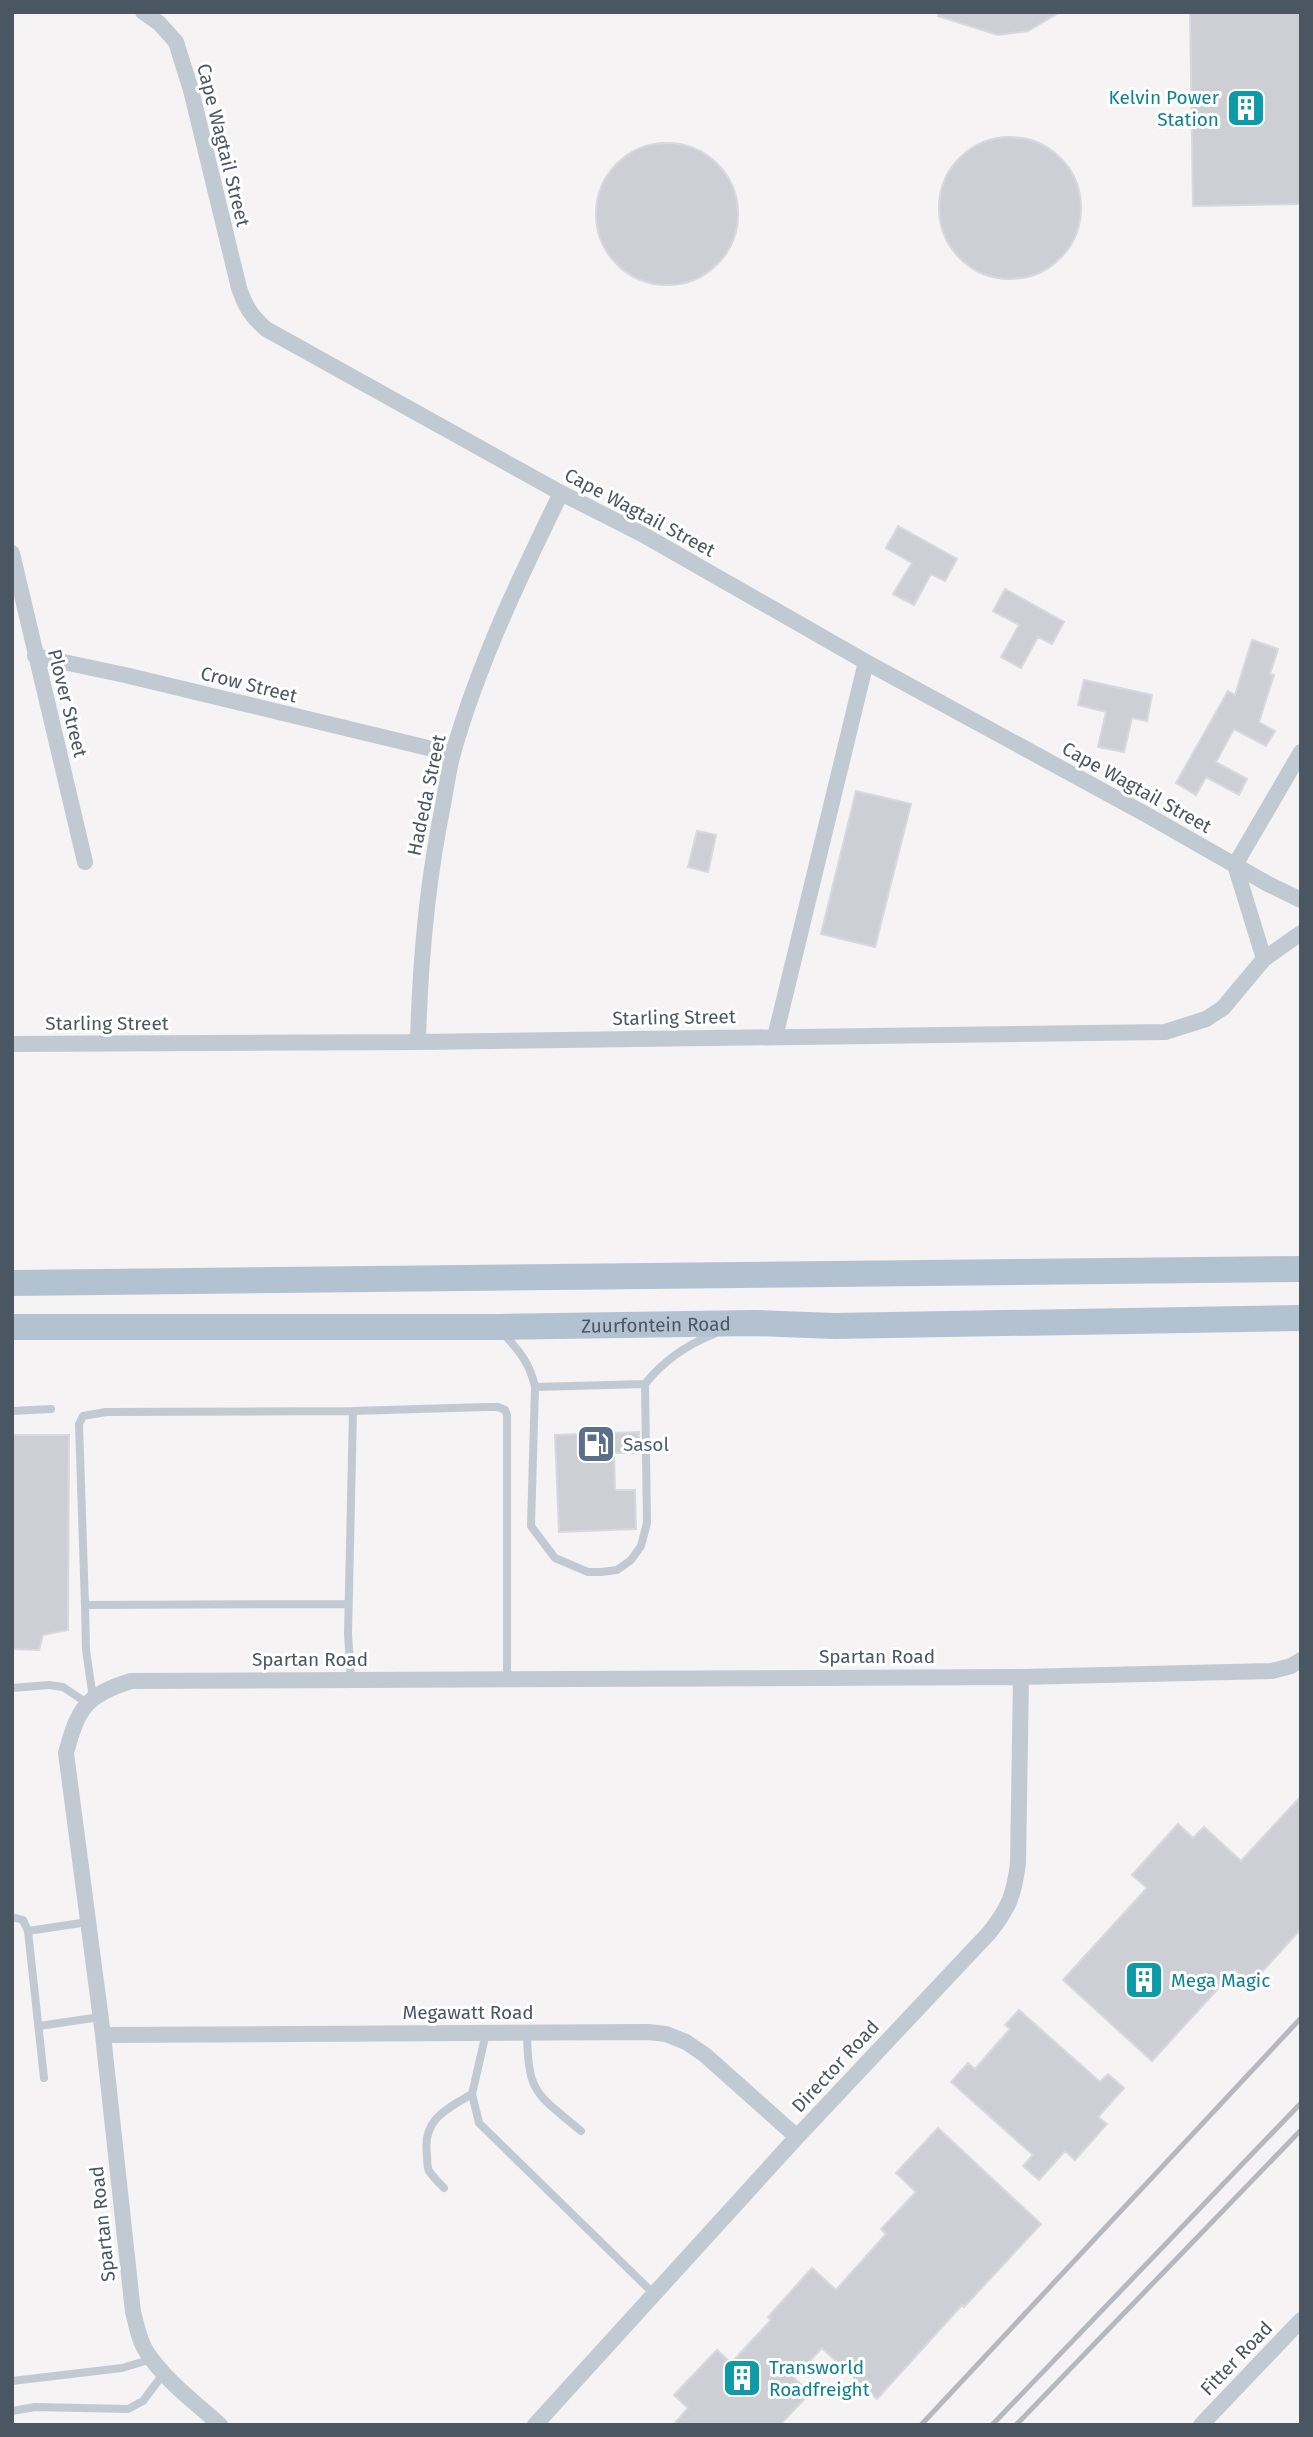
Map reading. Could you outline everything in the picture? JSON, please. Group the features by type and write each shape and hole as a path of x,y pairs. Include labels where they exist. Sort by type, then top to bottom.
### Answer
{"main road":[{"path":"12,1283 1301,1269"},
{"name":"Zuurfontein Road","path":"12,1327 498,1327 754,1323 834,1326 1301,1318"}],"street":[{"name":"Cape Wagtail Street","path":"143,12 159,23 176,42 191,90 239,288 245,307 266,329 561,493 642,534 866,662 1301,900"},
{"name":"Hadeda Street","path":"418,1042 427,900 453,754 510,599 561,493"},
{"name":"Plover Street","path":"12,553 85,862"},
{"name":"Crow Street","path":"35,656 453,754"},
{"path":"775,1037 866,662"},
{"path":"1264,959 1235,865 1301,752"},
{"name":"Starling Street","path":"12,1044 418,1042 1165,1031 1206,1019 1223,1008 1264,959 1301,933"},
{"name":"Spartan Road","path":"220,2425 152,2359 139,2336 133,2312 103,2035 66,1753 73,1725 90,1701 105,1689 131,1681 1021,1676 1272,1671 1301,1660"},
{"name":"Director Road","path":"535,2425 797,2137 989,1933 1006,1911 1015,1891 1018,1863 1021,1676"},
{"name":"Megawatt Road","path":"103,2035 527,2032 666,2034 686,2042 705,2055 797,2137"},
{"name":"Fitter Road","path":"1201,2425 1301,2320"}],"lane":[{"path":"534,1387 645,1384 675,1354 696,1341 754,1323"},
{"path":"498,1327 518,1349 531,1369 534,1387 531,1526 555,1558 588,1572 617,1570 631,1560 640,1546 647,1522 645,1384"},
{"path":"90,1701 79,1424 83,1416 106,1412 353,1411 486,1407 505,1410 507,1679"},
{"path":"12,1411 51,1409"},
{"path":"351,1679 348,1604 353,1411"},
{"path":"85,1605 348,1604"},
{"path":"12,1688 49,1685 63,1687 90,1701"},
{"path":"12,1917 23,1920 29,1931 44,2078"},
{"path":"29,1931 88,1922"},
{"path":"39,2026 100,2017"},
{"path":"527,2032 528,2062 535,2089 539,2096 581,2131"},
{"path":"486,2033 472,2094 479,2123 654,2294"},
{"path":"444,2188 429,2170 426,2134 430,2125 446,2109 472,2094"},
{"path":"12,2381 122,2368 152,2359"},
{"path":"12,2411 35,2407 128,2409 143,2401 164,2373"}],"building":[{"path":"939,12 1060,12 1028,31 998,35 938,16"},
{"name":"Kelvin Power Station","path":"1190,12 1301,12 1301,204 1193,206"},
{"path":"1010,137 1037,142 1060,158 1076,181 1081,208 1076,235 1060,258 1037,274 1010,279 983,274 960,258 944,235 939,208 944,181 960,158 983,142"},
{"path":"667,143 694,148 717,164 733,187 738,214 733,241 717,264 694,280 667,285 640,280 617,264 601,241 596,214 601,187 617,164 640,148"},
{"path":"898,526 957,559 945,581 931,574 914,605 893,594 912,563 886,548"},
{"path":"1005,589 1064,622 1052,644 1038,637 1021,668 1001,657 1019,625 993,611"},
{"path":"1252,640 1278,649 1270,674 1274,675 1259,722 1275,731 1266,746 1234,729 1216,762 1247,779 1239,795 1206,777 1196,795 1176,783 1228,691 1235,695"},
{"path":"1084,680 1152,695 1147,721 1132,718 1124,752 1098,747 1106,712 1078,705"},
{"path":"856,791 911,804 875,947 821,934"},
{"path":"697,831 716,835 708,872 688,867"},
{"path":"639,1432 639,1453 614,1453 615,1490 635,1490 636,1529 559,1532 555,1435"},
{"path":"12,1435 69,1435 68,1630 43,1635 39,1650 12,1649"},
{"path":"1301,1796 1301,1929 1251,1984 1235,1970 1152,2061 1063,1980 1147,1888 1132,1875 1178,1824 1193,1838 1204,1827 1241,1861"},
{"path":"1019,2010 1100,2082 1108,2074 1124,2088 1098,2117 1107,2124 1075,2160 1065,2151 1039,2180 1023,2166 1033,2155 951,2082 968,2063 975,2069 1010,2029 1005,2025"},
{"path":"938,2128 1041,2224 964,2307 962,2305 877,2399 822,2348 794,2378 810,2393 780,2425 673,2425 688,2408 674,2395 717,2350 731,2363 771,2320 768,2317 812,2268 836,2290 886,2234 881,2229 916,2192 896,2173"}],"railway":[{"path":"921,2425 1301,2018"},
{"path":"992,2425 1301,2103"},
{"path":"1016,2425 1301,2130"}],"place":[{"name":"Kelvin Power Station","path":"1246,108"},
{"name":"Sasol","path":"596,1444"},
{"name":"Mega Magic","path":"1144,1980"},
{"name":"Transworld Roadfreight","path":"742,2378"}]}
